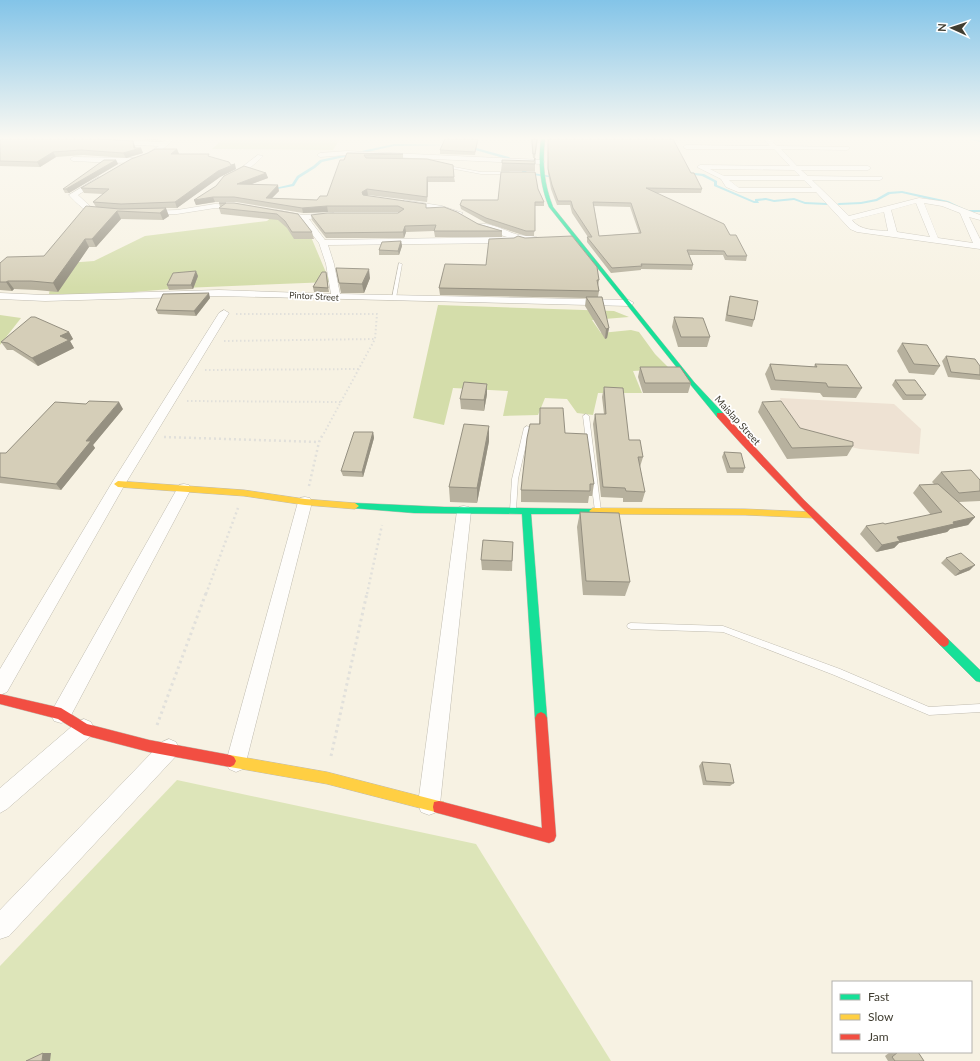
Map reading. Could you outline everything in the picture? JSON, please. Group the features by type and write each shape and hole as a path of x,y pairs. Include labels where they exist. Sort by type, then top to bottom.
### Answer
{"street":[{"path":"84,189 73,195 91,211 111,212"},
{"name":"Maislap Street","path":"543,189 546,198 560,219 718,414 814,515 980,677"},
{"path":"735,189 738,190 818,190 847,218 853,226 860,230 980,246"},
{"path":"177,212 196,200"},
{"path":"847,218 920,200 938,203 980,218"},
{"path":"920,200 935,240"},
{"path":"398,202 455,211 482,226 525,240"},
{"path":"139,213 177,212 215,206 236,206 248,208"},
{"path":"887,208 894,235"},
{"path":"963,211 980,246"},
{"path":"273,212 303,217 342,215"},
{"path":"303,217 323,243 330,264 336,297"},
{"path":"563,239 577,239"},
{"path":"323,243 544,240"},
{"name":"Pintor Street","path":"0,296 46,298 219,293 629,303"},
{"path":"0,686 118,484 224,314"},
{"path":"118,484 244,493 305,502 385,509 464,511 745,512 814,515"},
{"path":"61,714 184,489"},
{"path":"236,762 305,502"},
{"path":"429,804 464,511"},
{"path":"0,699 61,714 84,729 159,748 326,778 549,836 526,511"},
{"path":"0,802 84,729"},
{"path":"0,928 159,748"}],"lane":[{"path":"394,298 400,264"},
{"path":"586,416 598,511"},
{"path":"513,510 515,479 527,428"},
{"path":"631,626 723,629 838,672 929,711 980,708"}],"path":[{"path":"224,314 377,314 375,339 319,442 305,502"},
{"path":"207,341 375,339"},
{"path":"189,371 360,369"},
{"path":"170,400 342,402"},
{"path":"148,437 319,442"},
{"path":"159,748 244,493"},
{"path":"326,778 385,509"}],"shaded area":[{"path":"780,398 894,404 921,429 919,454 860,449 795,435"}],"green space":[{"path":"275,214 303,218 330,282 183,288 109,294 49,294 54,264 94,261 145,236 267,221"},
{"path":"438,305 614,311 629,317 592,320 601,333 631,330 639,332 655,354 670,369 633,371 642,393 598,393 593,415 577,413 567,399 545,398 538,415 503,416 508,391 453,388 444,425 413,418"},
{"path":"0,315 21,318 0,345"},
{"path":"177,780 476,844 611,1061 0,1061 0,966"}],"building":[{"path":"95,189 194,189 175,202 121,204 93,202 109,189"},
{"path":"212,189 275,189 266,198 317,200 320,196 327,196 330,189 427,189 427,197 367,189 362,192 363,195 426,204 426,208 444,207 457,212 478,224 502,231 434,231 436,225 405,226 403,232 325,233 311,215 327,213 398,213 404,209 398,206 327,206 302,208 234,197 213,197 194,200"},
{"path":"499,189 538,189 544,202 535,202 535,231 526,231 486,218 460,205 462,200 498,200"},
{"path":"553,189 647,189 724,224 730,235 736,235 747,256 727,256 724,251 687,250 693,265 641,264 642,266 612,268 587,237 592,237 573,208 571,201 558,201","holes":["593,202 631,203 641,233 599,236"]},
{"path":"226,203 234,203 298,214 312,232 292,232 285,221 277,214 219,208"},
{"path":"86,206 120,209 166,208 160,213 117,211 92,239 85,239 53,283 31,281 0,282 0,263 7,257 44,256"},
{"path":"518,236 525,238 572,236 597,267 599,291 439,288 445,264 486,265 489,239 514,238"},
{"path":"401,241 398,251 379,250 382,242"},
{"path":"336,268 369,269 362,284 339,283"},
{"path":"196,271 191,285 167,285 173,273"},
{"path":"322,272 326,272 328,288 313,287"},
{"path":"209,293 194,311 156,310 163,294"},
{"path":"730,296 758,301 754,320 727,315"},
{"path":"586,297 602,297 609,328 606,329"},
{"path":"31,317 35,317 69,332 60,336 69,340 32,358 8,343 1,342"},
{"path":"674,317 703,318 710,337 681,337"},
{"path":"902,343 927,345 940,366 914,364"},
{"path":"946,356 975,359 980,366 980,375 951,372"},
{"path":"770,364 817,367 815,364 847,365 862,388 828,387 826,383 775,380"},
{"path":"640,367 680,367 691,383 645,383"},
{"path":"895,380 915,380 926,395 906,395"},
{"path":"464,382 487,384 484,400 460,399"},
{"path":"604,387 623,388 629,440 640,440 643,457 638,457 645,492 626,491 625,488 603,487 595,414 606,414"},
{"path":"89,401 119,402 86,441 91,441 56,484 0,477 0,453 6,453 55,402 86,404"},
{"path":"781,401 800,428 853,442 853,446 792,448 762,402"},
{"path":"540,408 563,408 565,433 587,434 594,484 590,484 590,491 521,490 530,424 540,424"},
{"path":"464,424 489,426 477,488 449,487"},
{"path":"354,432 373,432 362,472 341,471"},
{"path":"724,452 741,453 745,468 730,468"},
{"path":"971,470 980,480 980,491 959,493 941,472"},
{"path":"938,484 975,517 953,522 954,524 897,537 900,541 882,545 866,526 883,523 885,524 942,512 919,485"},
{"path":"580,512 619,513 630,582 586,581"},
{"path":"483,540 513,542 512,561 481,560"},
{"path":"961,553 975,565 960,571 946,558"},
{"path":"702,762 730,764 734,783 706,781"},
{"path":"43,1053 42,1061 26,1061"},
{"path":"897,1053 919,1053 924,1061 895,1061 892,1057"}],"waterway":[{"path":"723,189 754,202 758,202 756,200 766,199 774,201 794,199 805,203 827,204"},
{"path":"839,204 861,203 877,200 889,193 902,192 947,202 967,211 980,211"}],"traffic: fast":[{"path":"545,189 551,207 692,383 720,415"},
{"path":"355,506 414,510 593,511"},
{"path":"526,511 541,718"},
{"path":"944,642 980,677"}],"traffic: slow":[{"path":"118,484 244,493 305,502 355,506"},
{"path":"593,511 745,512 814,515"},
{"path":"230,761 327,778 439,807"}],"traffic: jam":[{"path":"720,415 773,474 944,642"},
{"path":"0,699 61,714 84,729 149,746 230,761"},
{"path":"439,807 549,836 541,718"}]}
